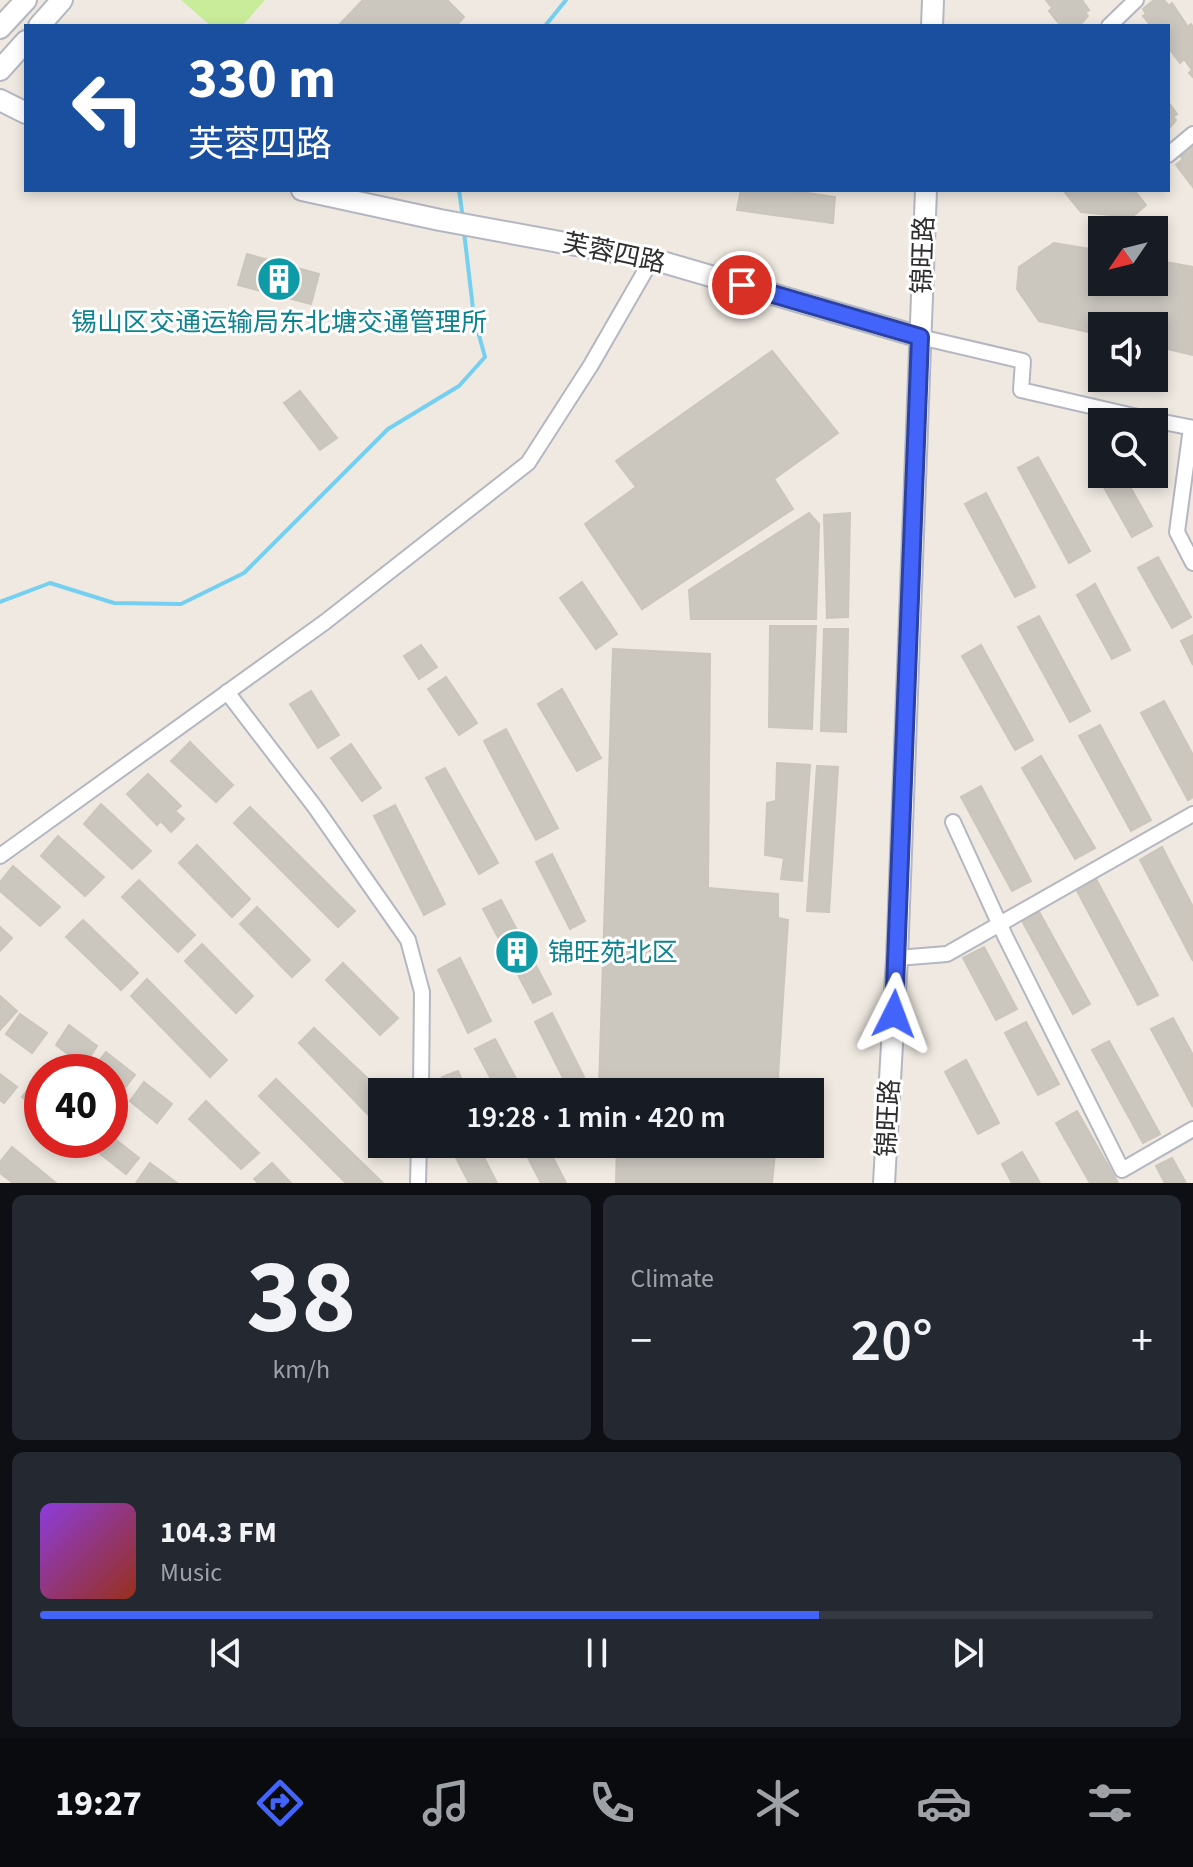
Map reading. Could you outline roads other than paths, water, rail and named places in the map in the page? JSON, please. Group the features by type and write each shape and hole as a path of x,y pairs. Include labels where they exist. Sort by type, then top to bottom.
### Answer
{"street":[{"path":"0,28 26,0"},
{"path":"41,24 62,0"},
{"path":"932,24 933,0"},
{"path":"1111,24 1136,0"},
{"path":"0,70 24,43"},
{"path":"0,100 24,112"},
{"path":"1170,153 1193,134"},
{"name":"芙蓉四路","path":"311,192 440,220 652,259 920,337"},
{"name":"锦旺路","path":"884,1183 897,958 926,192"},
{"path":"0,856 325,622 528,463 591,365 652,259"},
{"path":"920,337 1023,361 1021,390 1192,428 1177,532 1193,563"},
{"path":"227,692 315,807 408,940 422,992 421,1078"},
{"path":"897,958 947,954 1193,814"},
{"path":"953,822 999,924 1122,1170 1193,1129"},
{"path":"418,1183 419,1158"}],"waterway":[{"path":"547,24 566,0"},
{"path":"459,192 463,219"},
{"path":"0,602 50,583 114,603 181,604 244,573 388,429 459,386 485,357 474,317 464,232"}],"place":[{"name":"锡山区交通运输局东北塘交通管理所","path":"279,279"},
{"name":"锦旺苑北区","path":"517,952"}]}
